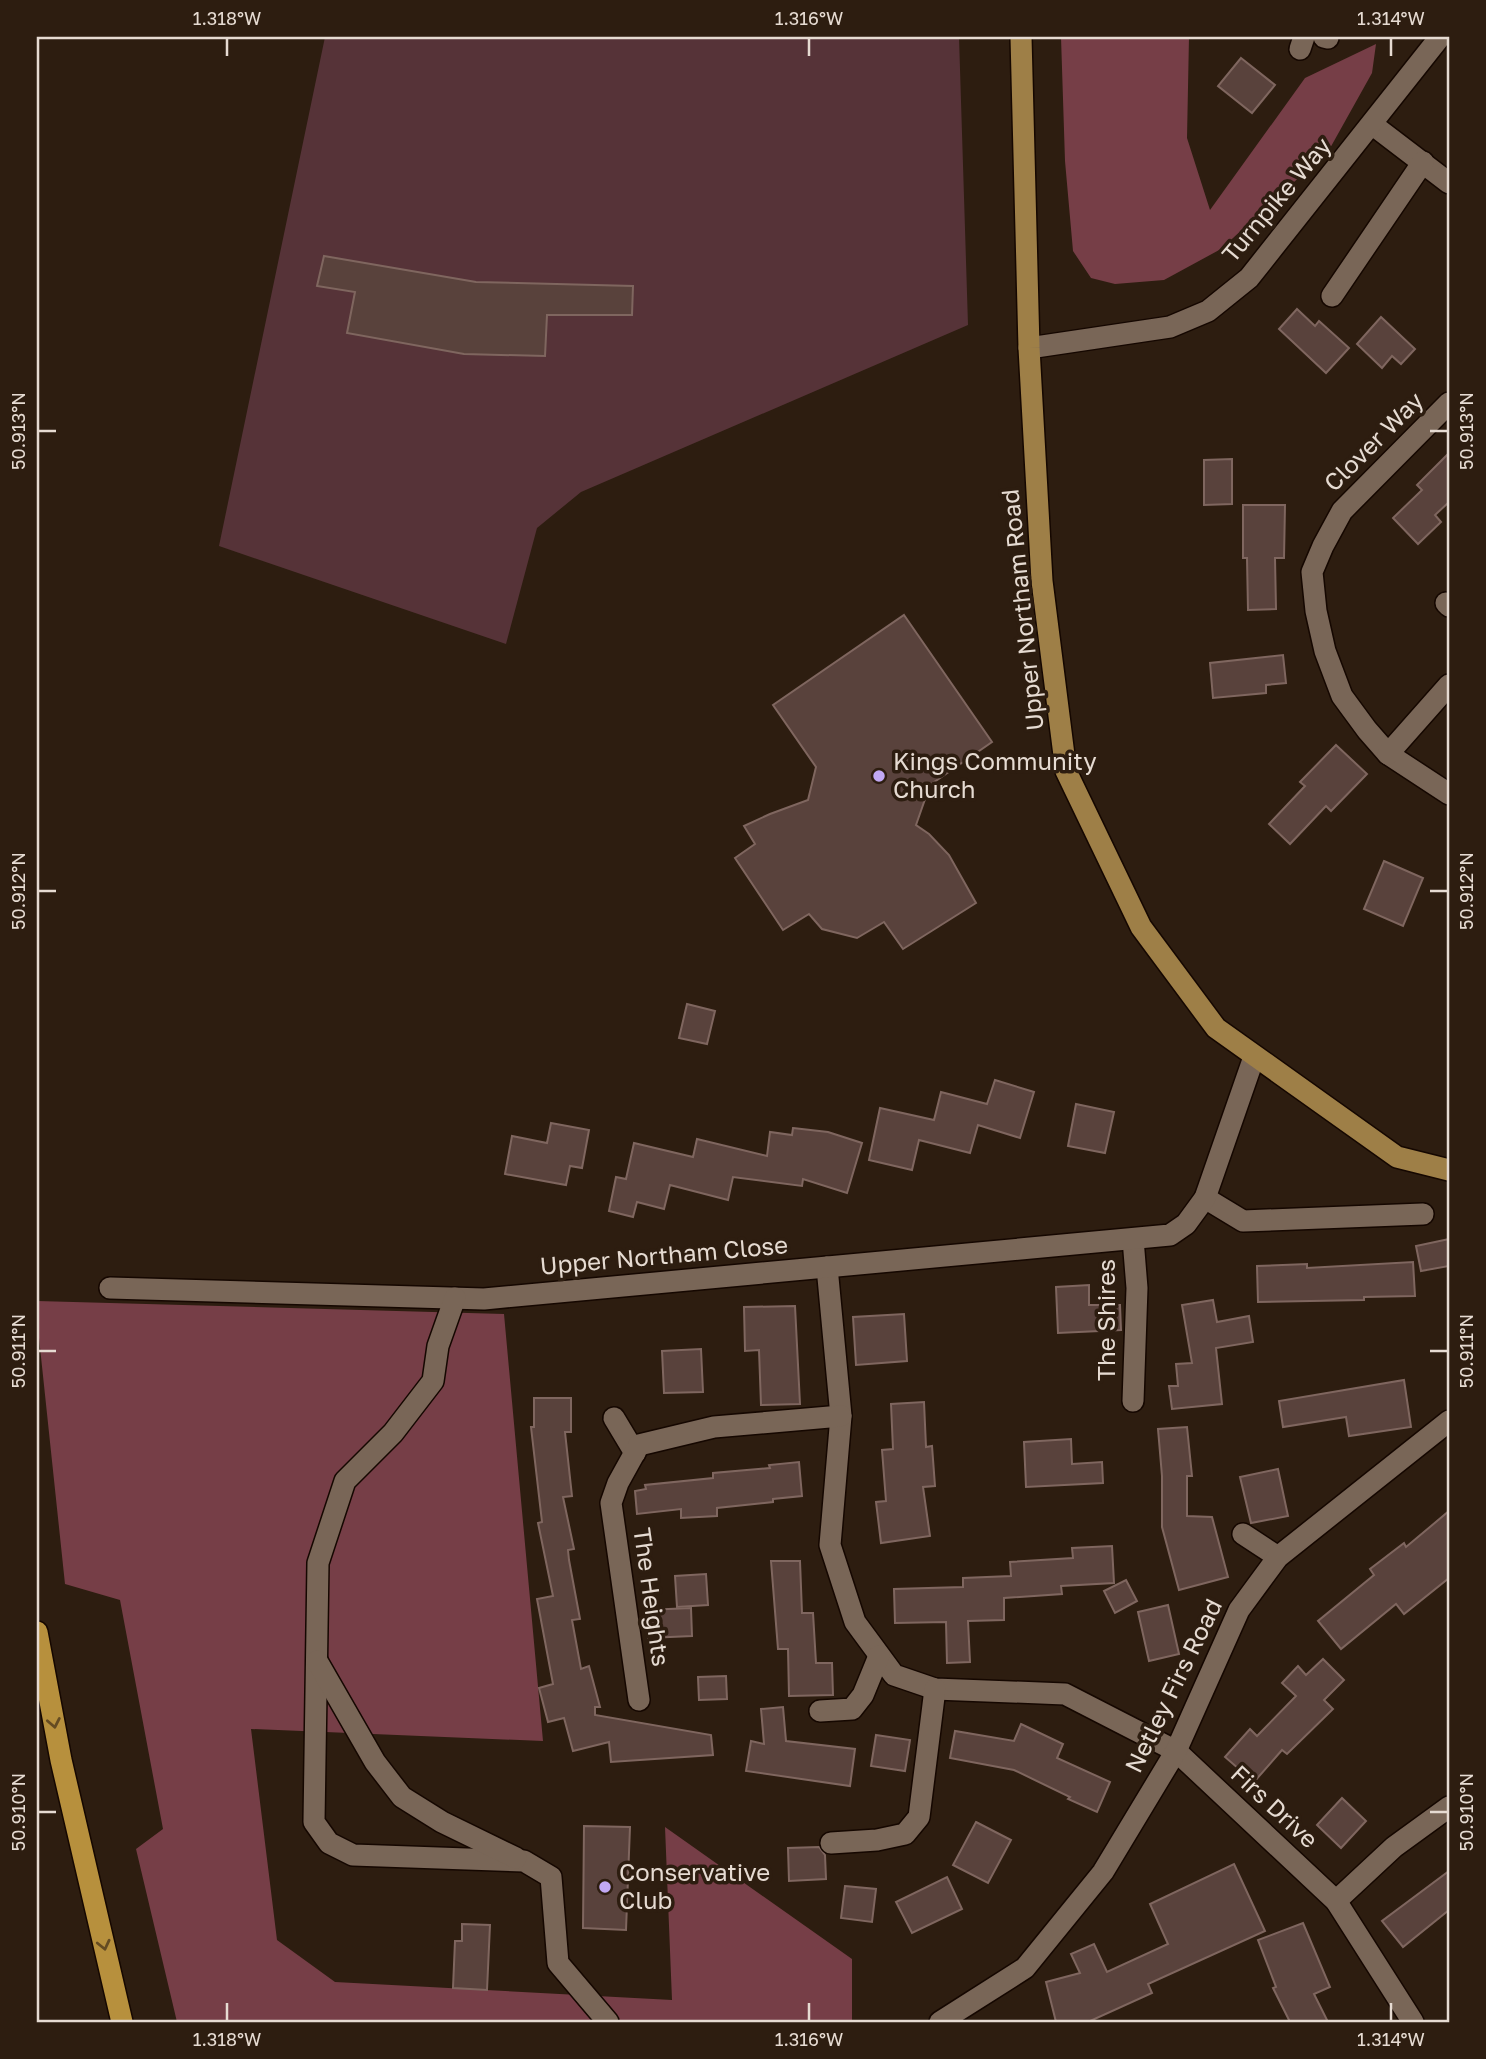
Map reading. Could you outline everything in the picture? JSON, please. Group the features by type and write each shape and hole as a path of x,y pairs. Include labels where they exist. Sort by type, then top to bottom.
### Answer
{"highway":[{"path":"37,1632 61,1760 122,2022"}],"main road":[{"name":"Upper Northam Road","path":"1021,37 1029,348 1044,608 1066,771 1141,927 1216,1028 1397,1157 1449,1170"}],"street":[{"name":"Turnpike Way","path":"1029,348 1170,327 1208,311 1249,278 1373,125 1440,37"},
{"path":"1373,125 1449,183"},
{"path":"1332,296 1423,162"},
{"name":"Clover Way","path":"1449,403 1342,511 1312,572 1316,611 1325,651 1342,696 1388,754 1449,794"},
{"path":"1388,754 1449,685"},
{"name":"Upper Northam Close","path":"110,1288 484,1298 1170,1234 1185,1224 1205,1198 1254,1057"},
{"path":"1205,1198 1243,1221 1423,1214"},
{"name":"The Shires","path":"1133,1239 1137,1288 1133,1401"},
{"name":"Firs Drive","path":"827,1267 841,1416 830,1545 855,1622 879,1656 894,1675 936,1689 1065,1694 1176,1751 1336,1901 1413,2022"},
{"path":"455,1298 438,1346 433,1381 393,1433 345,1481 318,1563 314,1822 328,1843 353,1855 524,1861"},
{"path":"635,1453 639,1445 714,1427 841,1416"},
{"path":"614,1418 635,1453"},
{"name":"Netley Firs Road","path":"940,2022 1025,1968 1103,1872 1176,1751 1238,1610 1278,1557 1449,1421"},
{"name":"The Heights","path":"635,1453 618,1483 611,1503 639,1700"},
{"path":"1242,1534 1278,1557"},
{"path":"821,1711 852,1709 863,1695 879,1656"},
{"path":"316,1660 375,1762 402,1797 442,1822 524,1861 551,1877 558,1963 608,2022"},
{"path":"831,1843 877,1840 905,1833 919,1817 936,1689"},
{"path":"1336,1901 1394,1847 1449,1807"}],"shaded area":[{"path":"325,37 959,37 968,325 581,492 537,528 506,644 219,546"},
{"path":"1061,37 1189,37 1187,138 1210,210 1305,78 1376,44 1372,73 1329,150 1221,249 1164,280 1115,284 1091,278 1073,251 1065,161"},
{"path":"37,1301 504,1314 543,1741 251,1729 277,1940 335,1982 672,2000 665,1827 852,1959 852,2022 177,2022 136,1849 163,1829 120,1600 65,1584"}],"building":[{"path":"1241,58 1275,85 1252,113 1218,86"},
{"path":"324,256 476,282 633,286 632,315 547,315 545,356 464,354 347,333 355,292 317,286"},
{"path":"1297,309 1315,326 1319,321 1349,348 1326,373 1279,329"},
{"path":"1381,317 1415,349 1401,364 1392,356 1382,368 1357,344"},
{"path":"1449,453 1449,502 1435,515 1441,522 1418,544 1393,518 1422,490 1417,485"},
{"path":"1232,459 1232,504 1204,505 1204,460"},
{"path":"1243,505 1285,505 1284,558 1275,558 1276,609 1248,610 1247,558 1243,558"},
{"name":"Kings Community Church","path":"904,615 992,742 930,785 916,825 949,855 976,903 903,949 884,922 857,938 822,929 809,914 783,930 735,858 755,844 744,826 808,800 816,767 773,705"},
{"path":"1283,655 1286,683 1266,685 1266,693 1213,698 1210,663"},
{"path":"1336,745 1367,774 1331,811 1326,806 1290,844 1269,824 1305,786 1300,782"},
{"path":"1384,861 1423,878 1403,926 1364,909"},
{"path":"687,1004 715,1011 707,1044 679,1038"},
{"path":"995,1080 1034,1092 1020,1138 978,1125 970,1153 919,1140 912,1170 869,1160 880,1108 934,1120 941,1092 987,1104"},
{"path":"1076,1104 1114,1112 1105,1153 1068,1146"},
{"path":"551,1123 589,1130 582,1168 570,1166 566,1185 505,1174 512,1136 547,1143"},
{"path":"793,1128 828,1132 862,1143 847,1193 803,1179 802,1186 733,1177 728,1200 670,1185 664,1209 637,1202 633,1217 609,1211 616,1177 626,1179 634,1143 693,1157 697,1139 767,1156 770,1132 792,1135"},
{"path":"1449,1239 1449,1266 1421,1271 1416,1246"},
{"path":"1413,1262 1415,1296 1258,1302 1257,1266 1307,1264 1307,1268"},
{"path":"1089,1285 1089,1305 1120,1305 1121,1330 1058,1333 1056,1287"},
{"path":"1213,1300 1217,1322 1249,1316 1253,1342 1216,1348 1222,1404 1172,1409 1169,1386 1178,1386 1176,1364 1192,1363 1182,1305"},
{"path":"795,1306 800,1404 761,1405 759,1350 745,1351 744,1307"},
{"path":"904,1314 907,1361 856,1365 853,1317"},
{"path":"701,1349 703,1392 664,1393 662,1351"},
{"path":"1404,1380 1411,1427 1349,1436 1346,1417 1283,1427 1279,1401"},
{"path":"534,1398 571,1398 571,1432 565,1432 572,1496 563,1497 574,1549 568,1550 580,1619 572,1620 581,1669 589,1666 600,1707 595,1707 595,1715 711,1735 713,1755 611,1762 609,1742 573,1751 564,1718 548,1722 539,1688 553,1684 537,1599 553,1596 538,1523 542,1522 531,1427 534,1427"},
{"path":"924,1402 926,1447 932,1446 935,1486 923,1487 930,1536 881,1543 876,1502 886,1501 882,1450 893,1449 891,1404"},
{"path":"1187,1427 1192,1476 1187,1476 1187,1516 1212,1517 1228,1577 1179,1590 1162,1527 1158,1429"},
{"path":"1071,1439 1072,1464 1102,1462 1103,1483 1026,1487 1024,1442"},
{"path":"799,1462 802,1496 717,1508 717,1516 681,1518 681,1509 637,1514 635,1491 646,1489 645,1485 713,1478 713,1473 770,1468 769,1465"},
{"path":"1278,1469 1288,1516 1251,1523 1240,1477"},
{"path":"1449,1511 1449,1578 1404,1614 1396,1604 1341,1649 1318,1621 1374,1575 1370,1569 1404,1543 1406,1547"},
{"path":"1112,1546 1114,1583 1061,1586 1062,1594 1004,1598 1004,1620 968,1621 970,1662 947,1663 946,1622 895,1623 894,1589 963,1587 963,1578 1011,1576 1010,1562 1073,1558 1072,1548"},
{"path":"771,1561 800,1561 802,1613 813,1613 816,1663 832,1663 833,1695 789,1696 788,1649 778,1649"},
{"path":"706,1574 708,1605 677,1607 675,1576"},
{"path":"1126,1580 1137,1601 1115,1613 1104,1591"},
{"path":"1168,1605 1179,1654 1149,1661 1138,1612"},
{"path":"691,1608 692,1636 648,1638 646,1610"},
{"path":"1323,1659 1344,1680 1324,1700 1333,1709 1287,1754 1282,1750 1254,1782 1225,1757 1250,1729 1257,1736 1296,1696 1282,1683 1298,1666 1306,1675"},
{"path":"726,1676 727,1699 699,1700 698,1677"},
{"path":"783,1707 786,1741 855,1749 850,1786 746,1771 751,1741 764,1744 761,1709"},
{"path":"1021,1724 1063,1744 1057,1758 1110,1782 1097,1812 1014,1770 950,1758 955,1731 1014,1741"},
{"path":"876,1735 910,1740 905,1771 871,1766"},
{"path":"1342,1798 1366,1821 1341,1848 1317,1825"},
{"path":"976,1822 1011,1840 988,1883 953,1865"},
{"name":"Conservative Club","path":"584,1826 630,1827 626,1930 583,1928"},
{"path":"819,1847 825,1855 826,1879 789,1881 788,1848"},
{"path":"1234,1864 1265,1931 1148,1984 1152,1993 1088,2022 1056,2022 1046,1982 1080,1973 1071,1954 1094,1944 1107,1972 1168,1944 1150,1904"},
{"path":"1449,1871 1449,1910 1403,1947 1382,1921"},
{"path":"947,1877 962,1909 912,1933 896,1902"},
{"path":"845,1886 876,1889 872,1922 841,1918"},
{"path":"1303,1923 1330,1987 1314,1994 1328,2022 1290,2022 1273,1988 1276,1987 1258,1940"},
{"path":"462,1924 490,1925 487,1990 453,1988 455,1941 462,1941"}],"place":[{"name":"Kings Community Church","path":"879,776"},
{"name":"Conservative Club","path":"605,1887"}]}
